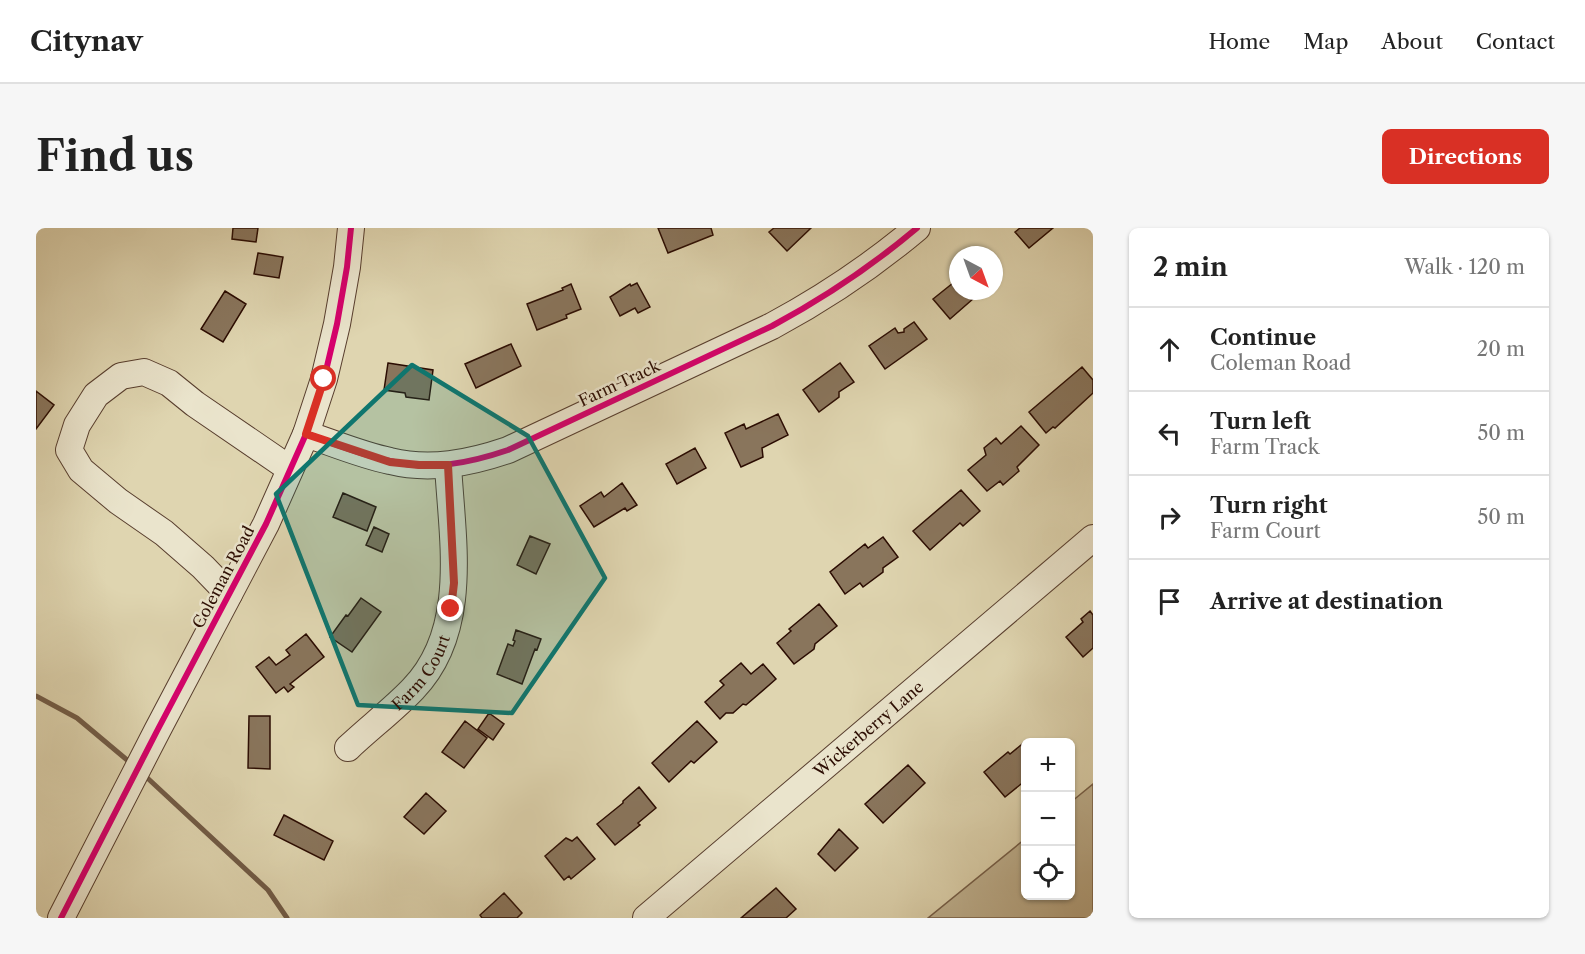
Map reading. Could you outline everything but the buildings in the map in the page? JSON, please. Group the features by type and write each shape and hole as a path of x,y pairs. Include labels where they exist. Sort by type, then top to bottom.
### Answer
{"street":[{"name":"Coleman Road","path":"61,918 266,524 306,434 324,379 337,324 351,228"},
{"name":"Farm Track","path":"306,434 390,462 448,465 479,460 508,450 772,326 812,304 884,256 917,228"},
{"path":"230,594 164,533 118,501 81,470 69,450 77,425 96,395 121,376 144,372 169,383 195,404 290,469"},
{"name":"Farm Court","path":"348,748 414,688 431,664 444,635 451,609 454,583 448,465"},
{"name":"Wickerberry Lane","path":"646,918 1093,538"}],"highlighted area":[{"path":"412,365 528,436 605,578 512,713 358,705 276,494"}],"shaded area":[{"path":"1093,784 1093,918 928,918 1021,842 1021,900 1075,900 1075,799"}],"waterway":[{"path":"36,696 77,718 133,765"},
{"path":"142,773 268,890 287,918"}],"cycle path":[{"path":"61,918 266,524 306,434 324,379 337,324 351,228"},
{"path":"306,434 358,452 405,464 435,465 465,462 508,450 772,326 847,281 917,228"}],"route":[{"path":"324,379 306,434 390,462 448,465 454,583 451,609"}]}
